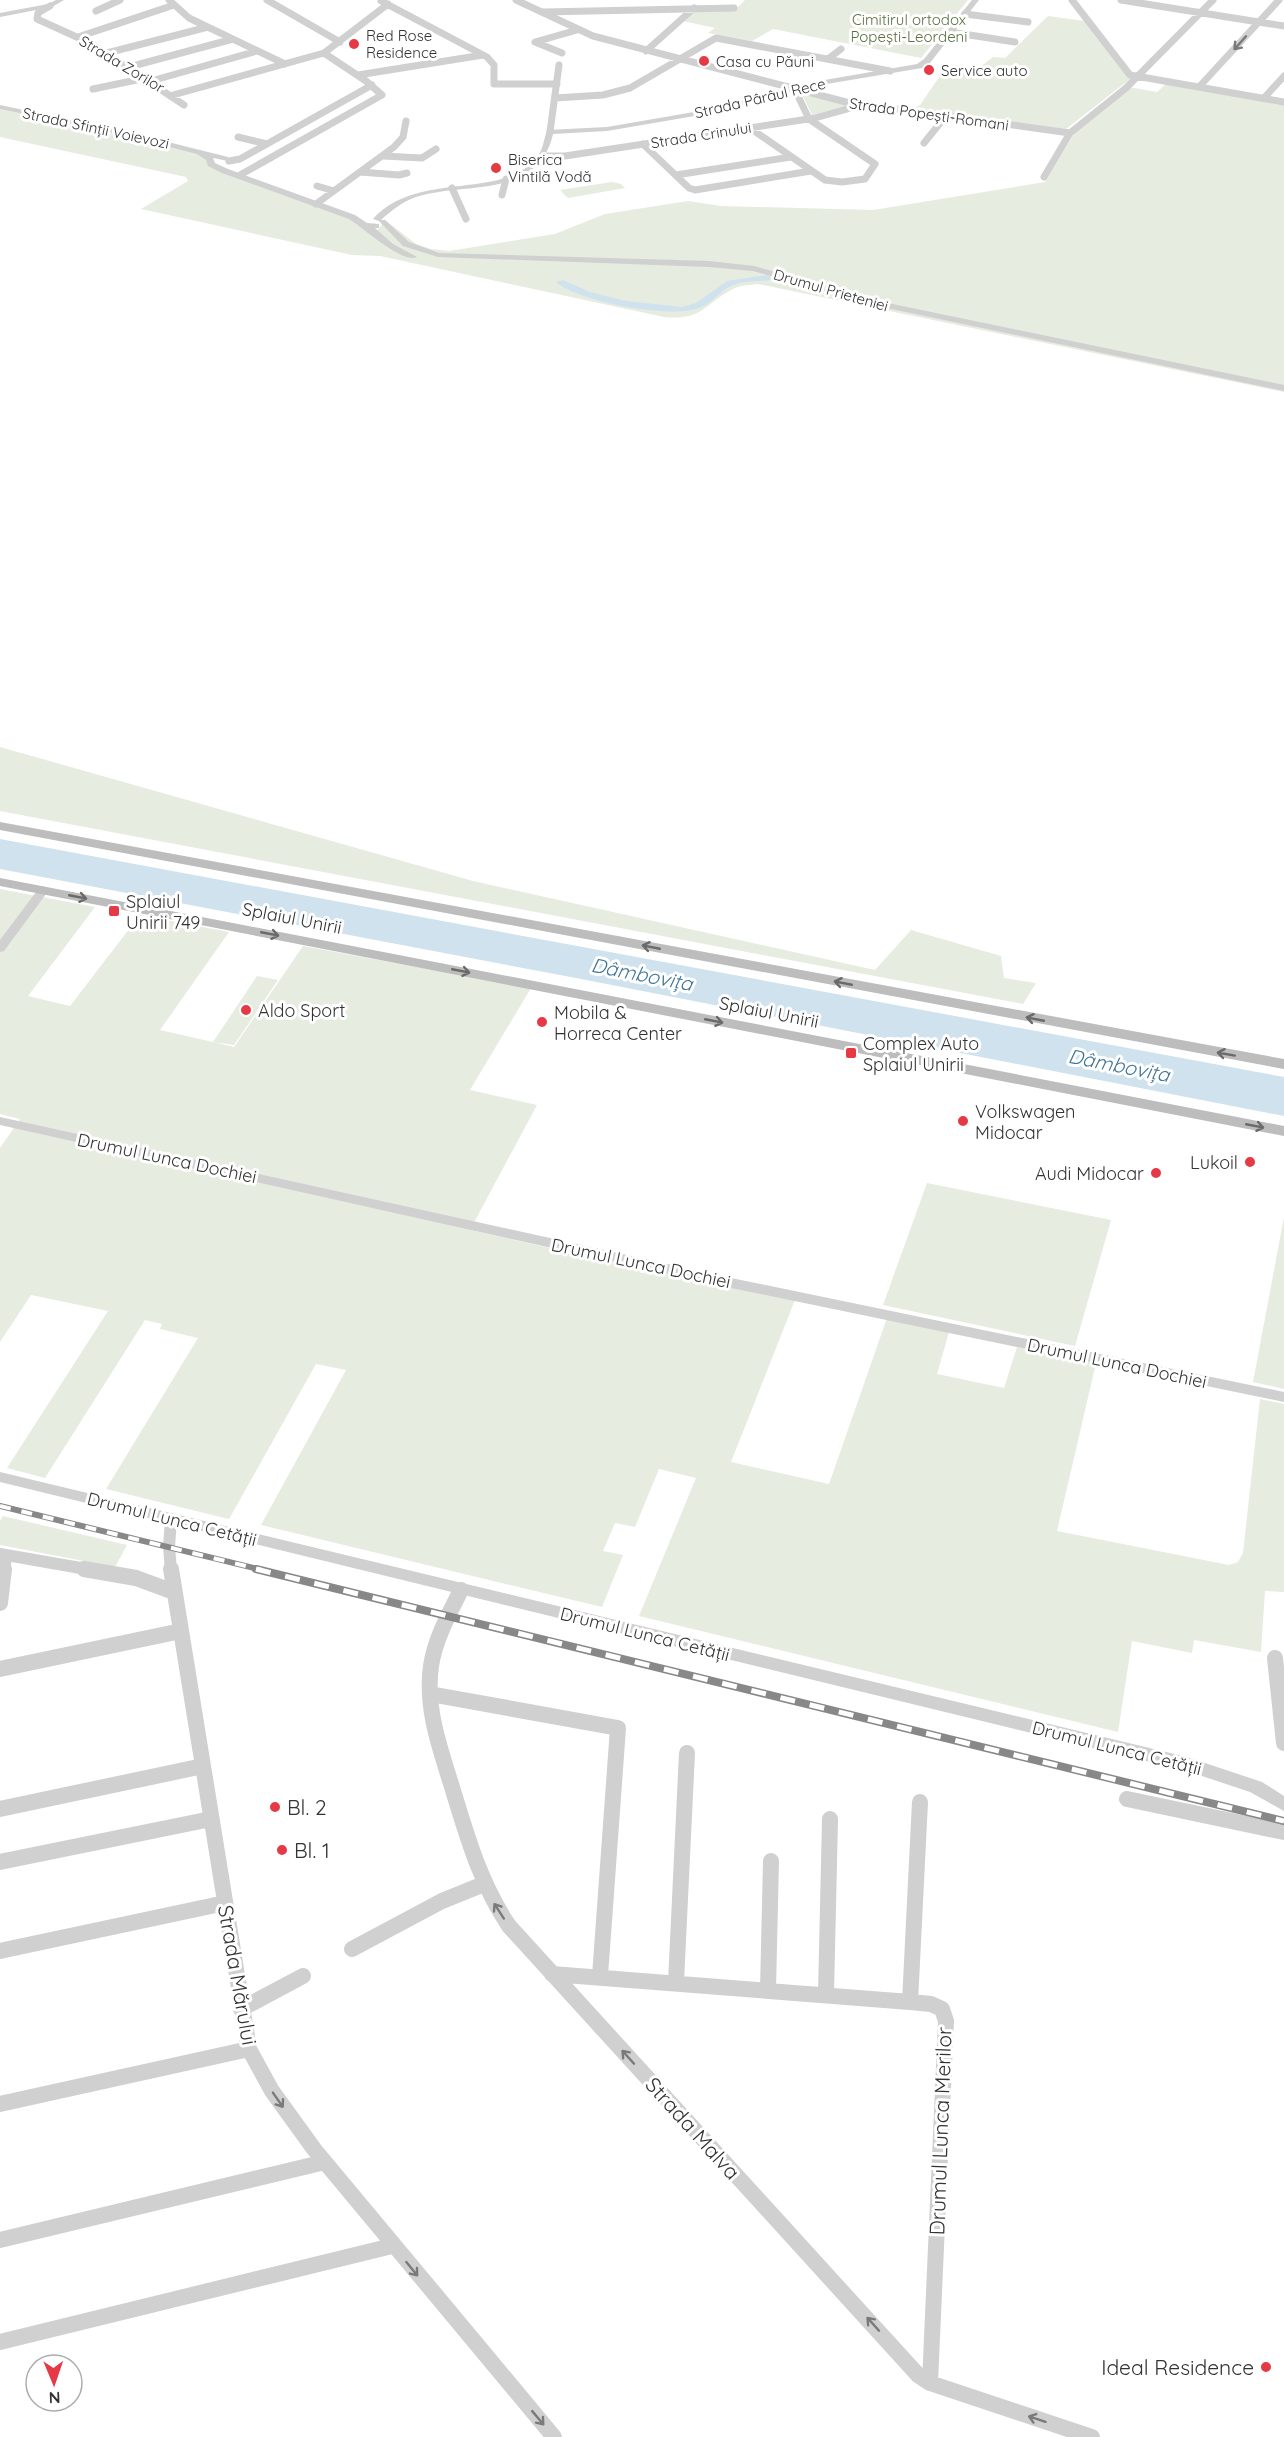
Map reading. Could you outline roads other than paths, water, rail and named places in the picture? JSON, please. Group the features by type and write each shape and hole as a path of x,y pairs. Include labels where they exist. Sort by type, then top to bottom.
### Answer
{"main road":[{"name":"Splaiul Unirii","path":"0,825 1284,1064"},
{"name":"Splaiul Unirii","path":"0,882 1284,1131"}],"street":[{"path":"0,15 50,6 61,0"},
{"path":"96,11 120,0"},
{"path":"267,0 340,42"},
{"path":"380,0 494,63 494,84 557,84"},
{"name":"Strada Popești-Romani","path":"516,0 577,30 646,51 859,105 1070,133"},
{"path":"536,0 538,10 734,8"},
{"name":"Strada Pârâul Rece","path":"550,132 615,128 726,109 790,88 924,63 976,0"},
{"path":"1072,0 1129,74 1284,102"},
{"path":"1121,0 1284,26"},
{"path":"1044,177 1070,133 1137,77 1213,0"},
{"path":"1199,87 1279,0"},
{"path":"78,37 159,10 171,3 185,15 285,64"},
{"name":"Strada Zorilor","path":"173,95 324,53 388,4"},
{"name":"Strada Zorilor","path":"50,6 38,13 37,19 78,37 173,95 184,105"},
{"path":"646,51 694,8"},
{"path":"965,14 1028,22"},
{"path":"107,54 208,27"},
{"path":"562,53 535,42 577,30"},
{"path":"950,32 1015,42"},
{"path":"555,98 603,95 622,91 637,85 716,38 890,71"},
{"path":"129,67 233,39"},
{"path":"828,59 841,49"},
{"path":"93,89 148,79 257,51"},
{"path":"238,175 382,95 372,85 324,53"},
{"path":"358,75 483,55"},
{"path":"559,65 550,132 542,156 531,167 506,179 403,199 388,207 372,223 400,252 448,264 590,265 660,262"},
{"path":"1264,98 1284,76"},
{"path":"212,163 240,159 372,85"},
{"path":"750,128 825,180 835,182 864,180 875,164 809,119 798,96 790,88"},
{"name":"Strada Crinului","path":"542,156 558,157 809,119 859,105"},
{"name":"Strada Sfinții Voievozi","path":"0,107 192,149 227,161 227,169 238,175"},
{"path":"924,142 945,117"},
{"path":"316,204 383,156 403,137 406,121"},
{"path":"238,137 267,144"},
{"path":"643,144 692,189 811,171"},
{"name":"Strada Sfinții Voievozi","path":"192,149 212,163 238,175 372,223"},
{"path":"383,156 422,158 436,149"},
{"path":"676,175 791,157"},
{"path":"360,172 399,175 407,173"},
{"path":"502,195 506,179"},
{"path":"317,186 334,191"},
{"path":"453,188 466,219"},
{"name":"Drumul Prieteniei","path":"372,223 406,244 438,255 660,262 754,268 877,303 1284,388"},
{"path":"0,948 43,890"},
{"name":"Drumul Lunca Dochiei","path":"0,1121 736,1284 1284,1397"},
{"name":"Drumul Lunca Cetății","path":"0,1477 1187,1764 1256,1787 1284,1804"},
{"name":"Strada Mărului","path":"171,1519 169,1547 174,1592 249,2049 271,2091 325,2162 554,2437"},
{"path":"0,1603 3,1555 136,1578 174,1592"},
{"name":"Strada Malva","path":"461,1590 433,1656 430,1694 440,1749 472,1852 484,1884 496,1908 509,1926 918,2375 930,2383 1092,2437"},
{"path":"0,1669 181,1631"},
{"path":"1275,1658 1284,1743"},
{"path":"430,1694 618,1728 600,1976"},
{"path":"676,1982 687,1753"},
{"path":"0,1809 203,1766"},
{"path":"1127,1799 1284,1832"},
{"path":"910,2002 920,1802"},
{"path":"0,1862 211,1819"},
{"path":"826,1994 830,1819"},
{"path":"768,1989 771,1861"},
{"path":"352,1949 442,1901 484,1884"},
{"path":"0,1951 225,1903"},
{"name":"Drumul Lunca Merilor","path":"552,1974 826,1994 910,2002 938,2006 942,2009 946,2021 930,2383"},
{"path":"241,2009 303,1976"},
{"path":"0,2104 249,2049"},
{"path":"0,2240 325,2162"},
{"path":"0,2342 393,2246"}],"water":[{"name":"Dâmbovița","path":"0,839 1284,1077 1284,1116 0,869"}],"waterway":[{"path":"560,282 587,294 626,304 682,309 699,305 730,283 767,278"}],"railway":[{"path":"0,1506 262,1570"},
{"path":"256,1569 1284,1821"}],"place":[{"name":"Red Rose Residence","path":"354,44"},
{"name":"Casa cu Păuni","path":"704,61"},
{"name":"Service auto","path":"929,70"},
{"name":"Biserica Vintilă Vodă","path":"496,168"},
{"name":"Splaiul Unirii 749","path":"114,911"},
{"name":"Aldo Sport","path":"246,1010"},
{"name":"Mobila & Horreca Center","path":"542,1022"},
{"name":"Complex Auto Splaiul Unirii","path":"851,1053"},
{"name":"Volkswagen Midocar","path":"963,1121"},
{"name":"Lukoil","path":"1250,1162"},
{"name":"Audi Midocar","path":"1156,1173"},
{"name":"Bl. 2","path":"275,1807"},
{"name":"Bl. 1","path":"282,1850"},
{"name":"Ideal Residence","path":"1266,2367"}],"park label":[{"name":"Cimitirul ortodox Popești-Leordeni","path":"909,28"}]}
